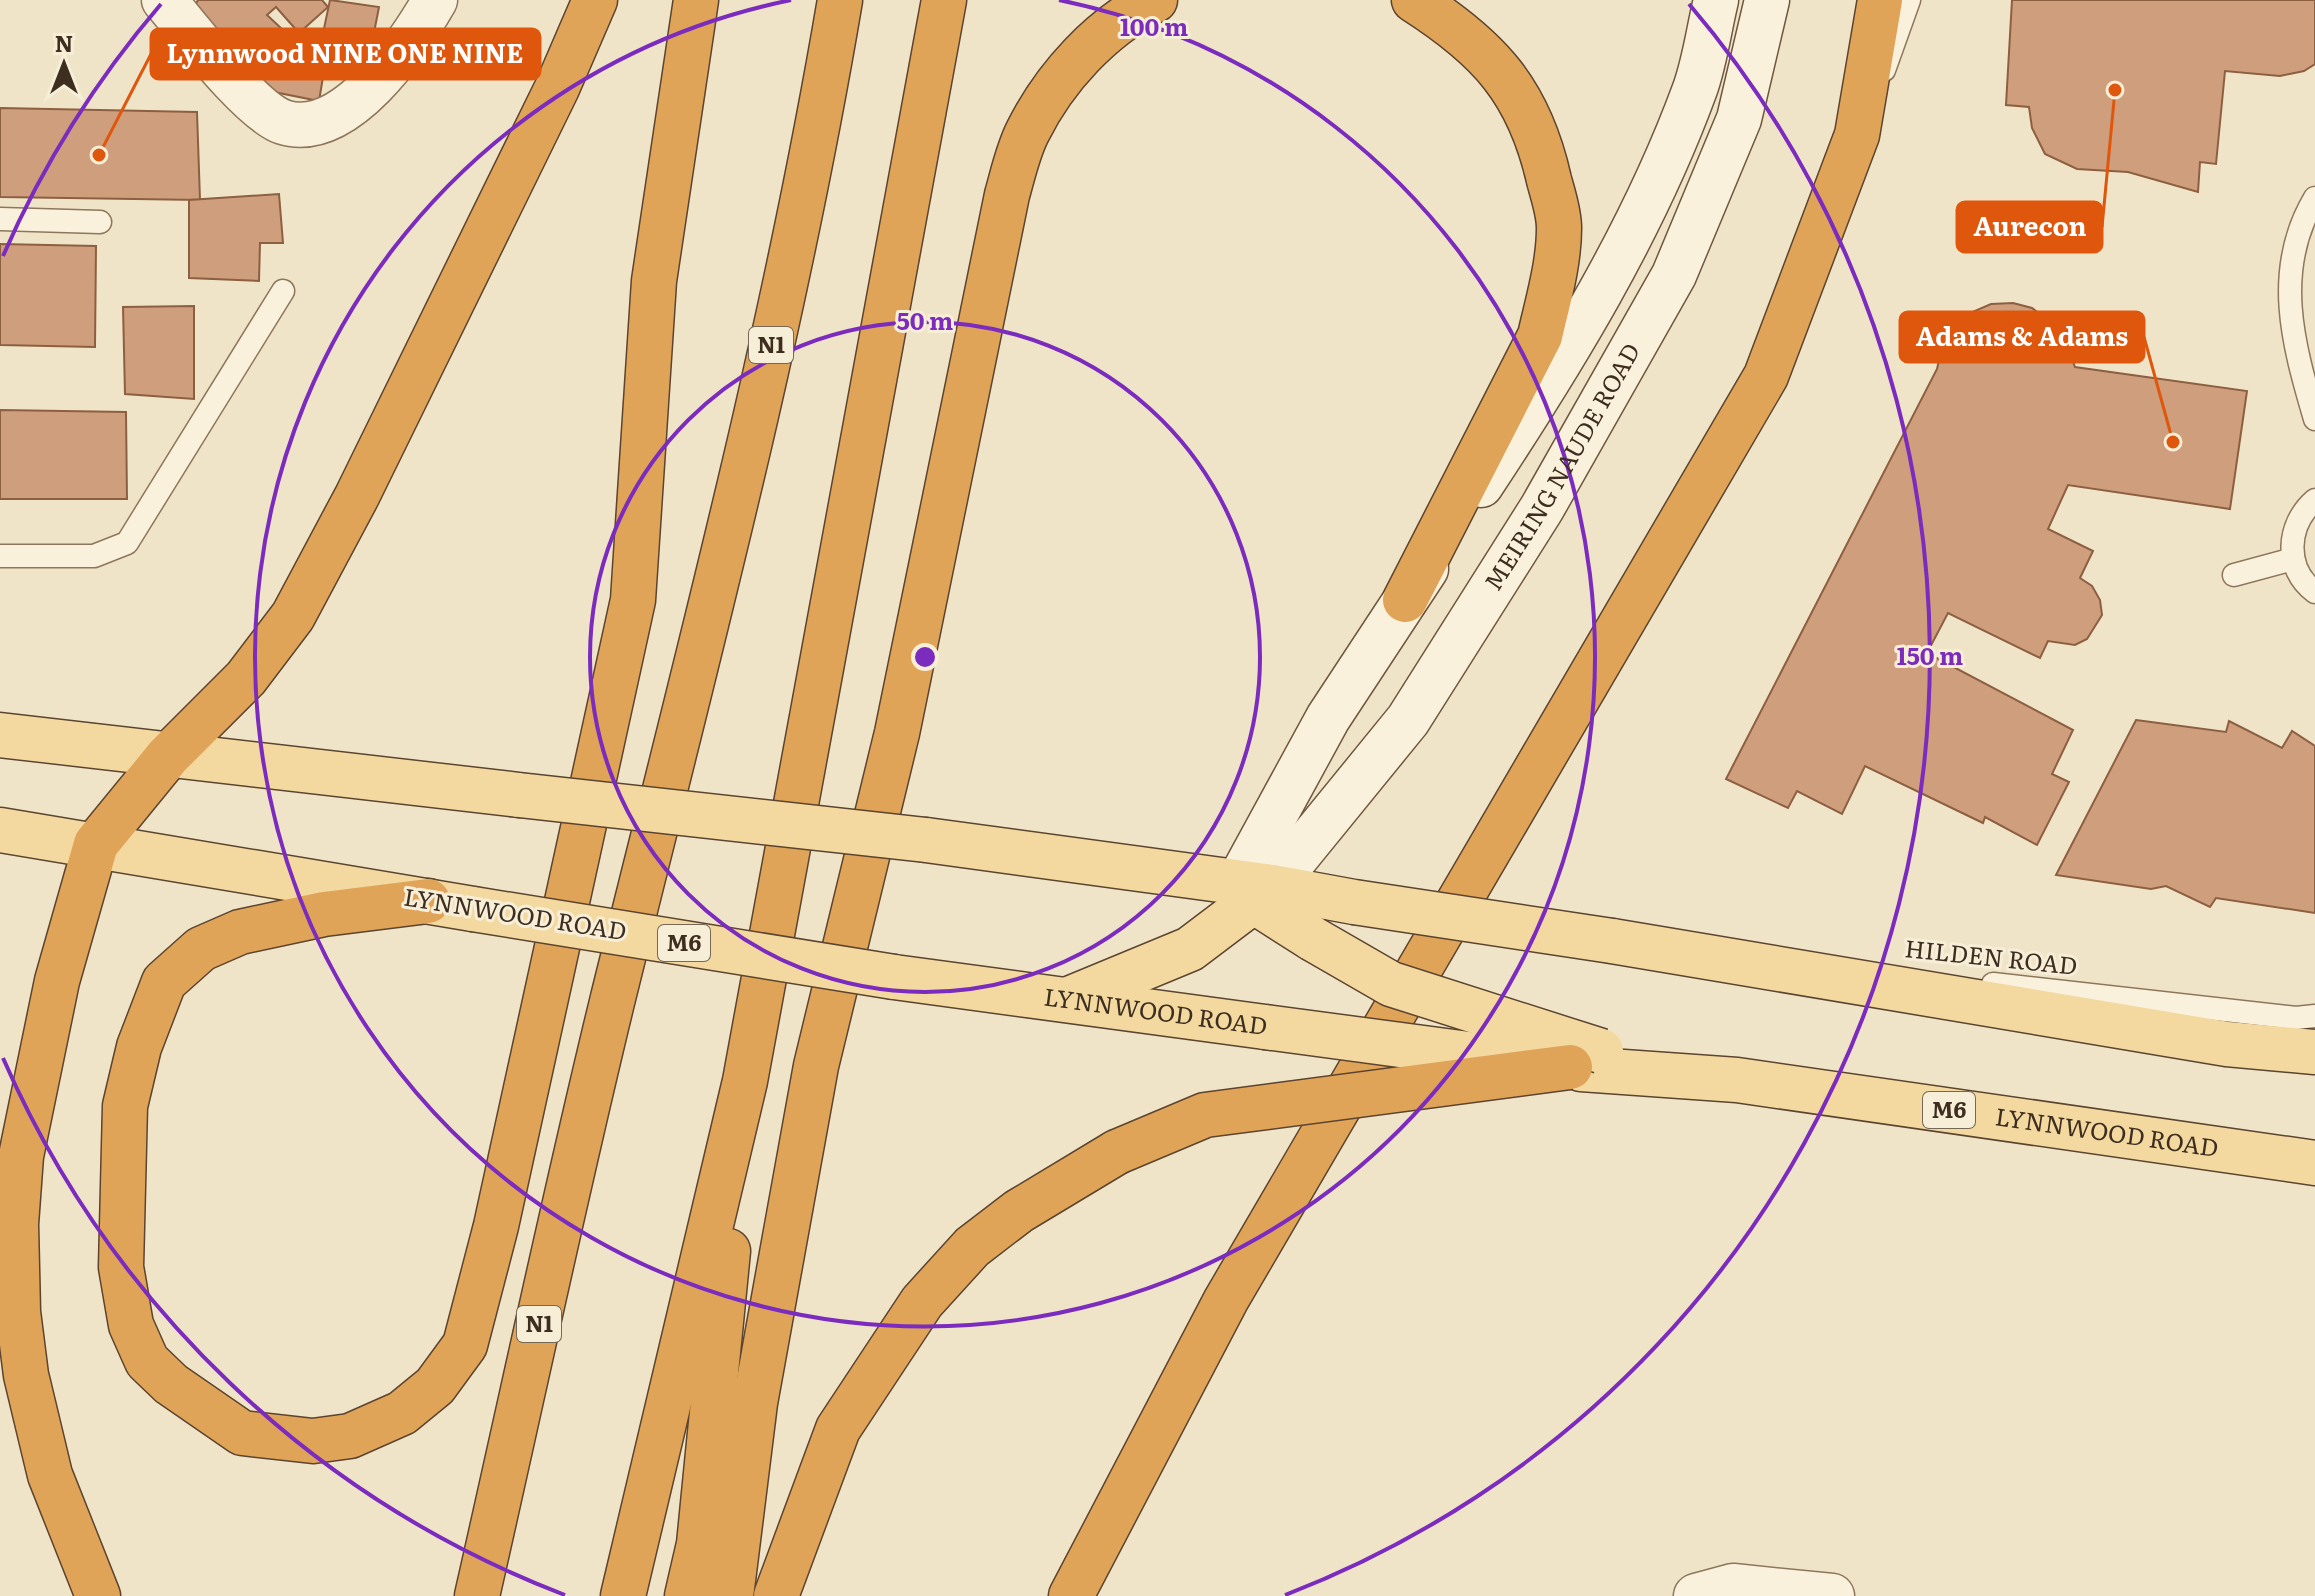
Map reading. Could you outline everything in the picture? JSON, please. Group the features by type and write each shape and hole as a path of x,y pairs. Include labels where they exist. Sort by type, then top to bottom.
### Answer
{"highway":[{"path":"98,1596 50,1475 26,1375 18,1312 16,1224 21,1156 57,981 96,844 168,756 246,678 293,616 357,496 557,88 595,0"},
{"path":"428,901 324,914 254,929 201,949 164,982 139,1047 125,1106 121,1267 131,1325 147,1361 171,1384 242,1433 313,1441 350,1436 402,1413 435,1386 465,1345 496,1226 633,600 654,281 696,0"},
{"name":"N1","path":"477,1596 600,1053 730,523 813,160 840,0"},
{"path":"623,1596 745,1081 944,0"},
{"path":"731,1596 755,1403 816,1066 897,733 1007,195 1027,133 1056,84 1131,12 1155,0"},
{"path":"1405,600 1540,336 1552,289 1559,226 1539,135 1513,89 1486,53 1456,27 1414,0"},
{"path":"1071,1596 1226,1300 1766,376 1857,135 1880,0"},
{"path":"776,1596 838,1429 922,1302 984,1238 1019,1211 1117,1152 1205,1115 1584,1062"},
{"path":"687,1596 699,1544 745,1081"}],"main road":[{"path":"164,0 221,66 269,114 284,122 308,124 346,110 373,85 435,0"},
{"path":"1067,1000 1190,949 1255,890 1328,718 1555,373 1632,237 1696,87 1716,0"},
{"name":"MEIRING NAUDE ROAD","path":"1255,890 1408,720 1542,508 1674,275 1739,119 1767,0"},
{"path":"0,735 926,840 1662,948 2227,1044 2315,1065"},
{"name":"LYNNWOOD ROAD","path":"0,830 894,977 1265,1027 1737,1080 2315,1163"},
{"path":"1255,890 1313,939 1391,984 1584,1062"},
{"path":"2227,1044 2315,1052"},
{"path":"1696,1596 1733,1586 1832,1596"}],"lane":[{"path":"1857,135 1902,27 1909,0"},
{"path":"2315,198 2299,225 2290,277 2298,363 2315,419"},
{"path":"0,219 100,222"},
{"path":"0,556 94,556 127,543 283,291"},
{"path":"2315,500 2296,523 2293,559 2299,575 2315,592"},
{"path":"2234,575 2293,559"},
{"name":"HILDEN ROAD","path":"1662,948 2296,1018 2315,1016"}],"building":[{"path":"198,0 322,0 328,7 299,33 276,7 267,15 283,30 256,54 248,45 236,53 194,7"},
{"path":"330,0 379,7 371,48 322,38"},
{"path":"2012,0 2315,0 2315,64 2304,71 2280,76 2225,71 2216,164 2200,162 2198,192 2128,172 2077,169 2045,154 2032,128 2029,107 2006,105"},
{"path":"272,49 326,59 319,101 274,92 253,70"},
{"path":"0,108 197,112 200,200 0,197"},
{"path":"279,194 283,243 260,243 259,281 189,278 189,200"},
{"path":"0,244 96,246 95,347 0,345"},
{"path":"2013,303 2032,308 2062,331 2075,367 2247,391 2230,509 2068,485 2048,529 2093,551 2080,578 2092,586 2100,600 2102,615 2087,639 2075,645 2048,641 2040,658 1948,613 1927,653 2073,730 2052,774 2069,782 2037,845 1985,817 1983,823 1865,766 1842,814 1797,791 1788,808 1726,779 1937,369 1942,347 1953,328 1970,313 1991,304"},
{"path":"194,306 194,399 125,394 123,307"},
{"path":"0,410 126,412 127,499 0,499"},
{"path":"2136,720 2226,732 2229,721 2282,748 2292,731 2315,746 2315,913 2216,898 2210,907 2166,886 2151,889 2056,875"}],"place":[{"name":"Aurecon","path":"2115,90"},
{"name":"Lynnwood NINE ONE NINE","path":"99,155"},
{"name":"Adams & Adams","path":"2173,442"}]}
